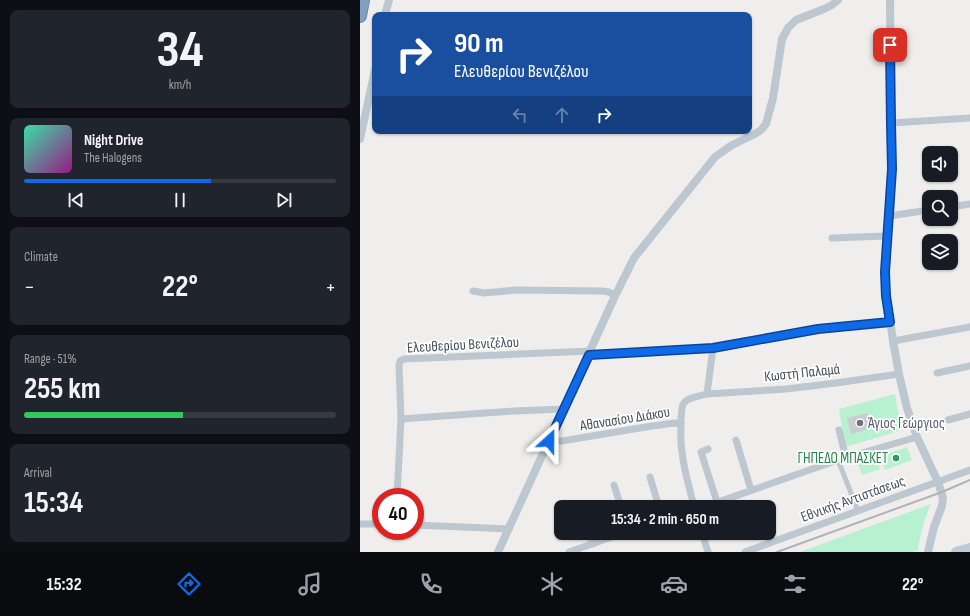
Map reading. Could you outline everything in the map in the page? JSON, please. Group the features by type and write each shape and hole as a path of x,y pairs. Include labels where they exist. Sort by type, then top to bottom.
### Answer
{"highway":[{"path":"360,16 363,0"}],"main road":[{"path":"956,552 970,548"}],"street":[{"path":"386,12 389,0"},
{"path":"498,552 628,267 636,254 716,157 732,145 756,134 766,124 773,98 782,38 788,28 796,20 824,10 838,0"},
{"path":"890,0 892,169 885,285 893,341 907,408 917,437 942,494 943,502 928,552"},
{"path":"360,139 372,84"},
{"path":"891,124 970,118"},
{"path":"958,206 970,204"},
{"path":"889,216 922,211"},
{"path":"832,238 887,236"},
{"path":"473,291 484,293 517,290 602,291 609,292 615,296"},
{"name":"Ελευθερίου Βενιζέλου","path":"397,488 401,419 399,365 400,361 404,359 713,348 818,329 890,322"},
{"path":"893,341 970,327"},
{"path":"707,394 713,348"},
{"path":"937,373 970,366"},
{"name":"Κωστή Παλαμά","path":"681,424 683,404 686,400 707,394 786,389 899,374"},
{"path":"401,419 563,409"},
{"path":"948,420 970,414"},
{"name":"Αθανασίου Διάκου","path":"549,441 569,440 675,423 681,424"},
{"path":"681,424 682,451 692,500"},
{"path":"839,430 846,458"},
{"path":"723,500 838,460 917,437"},
{"path":"736,440 751,490"},
{"path":"708,449 701,452 716,500"},
{"path":"838,460 858,511"},
{"name":"Εθνικής Αντιστάσεως","path":"745,552 970,470"},
{"path":"650,477 657,500"},
{"path":"614,485 619,500"},
{"path":"360,524 372,524"},
{"path":"424,525 509,529"},
{"path":"592,540 593,544"},
{"path":"572,552 604,540"},
{"path":"704,540 708,552"}],"green space":[{"path":"895,394 900,429 896,432 845,447 839,409"},
{"name":"ΓΗΠΕΔΟ ΜΠΑΣΚΕΤ","path":"907,447 912,460 885,470 880,456"},
{"path":"876,458 880,469 862,475 858,464"},
{"path":"931,504 926,515 918,550 911,552 800,552"}],"building":[{"name":"Άγιος Γεώργιος","path":"868,413 872,428 851,434 847,418"}],"railway":[{"path":"777,552 942,492 970,480"}],"place":[{"name":"Άγιος Γεώργιος","path":"860,423"},
{"name":"ΓΗΠΕΔΟ ΜΠΑΣΚΕΤ","path":"896,458"}],"route":[{"path":"549,441 589,355 713,348 818,329 890,322 885,285 892,169 890,45"}]}
